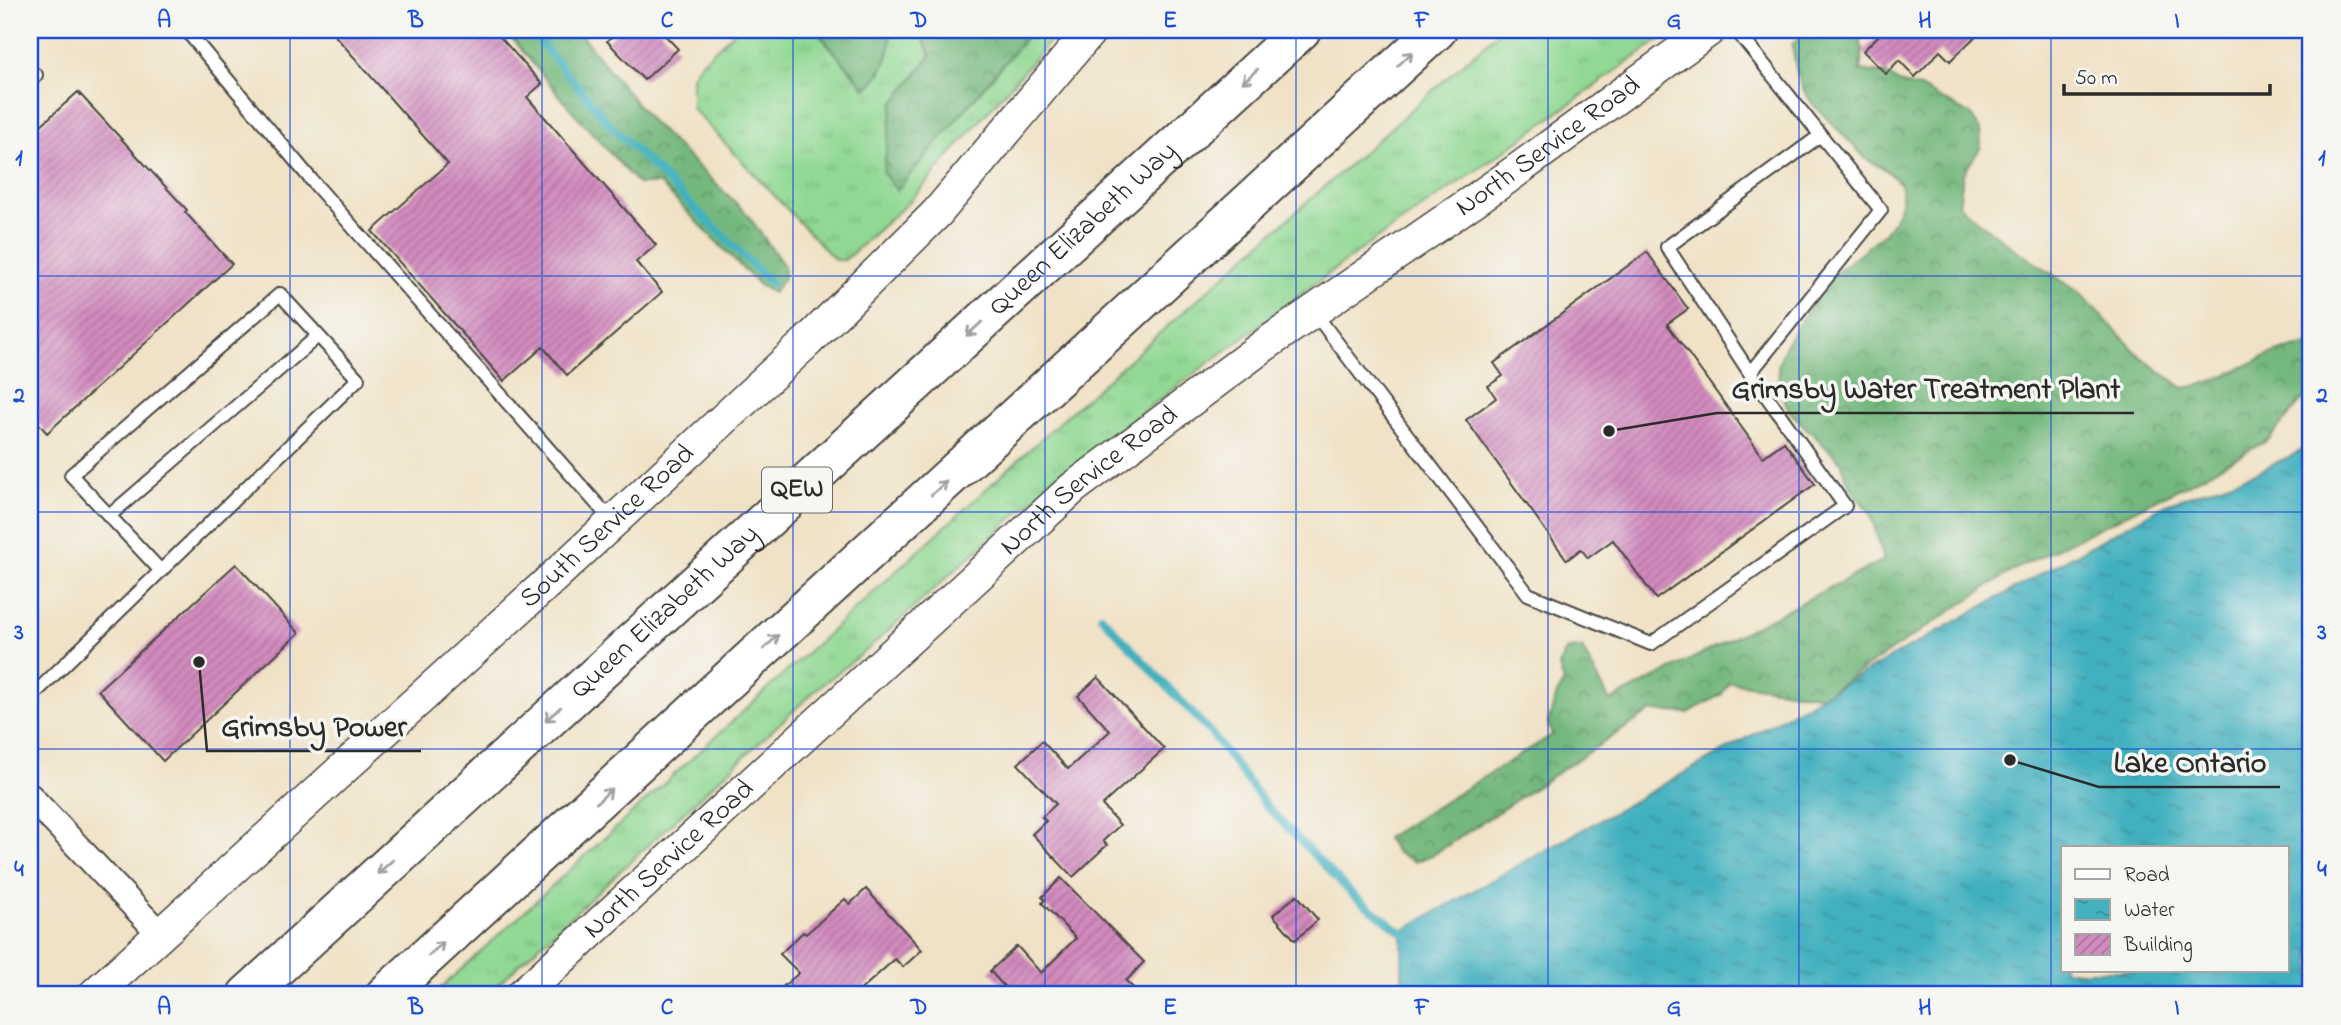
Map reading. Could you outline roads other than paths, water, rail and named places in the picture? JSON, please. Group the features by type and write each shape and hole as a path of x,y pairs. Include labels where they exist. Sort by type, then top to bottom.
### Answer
{"highway":[{"name":"Queen Elizabeth Way","path":"247,995 1301,30"},
{"path":"386,995 1437,30"}],"street":[{"name":"South Service Road","path":"94,995 613,523 808,341 937,213 1091,30"},
{"name":"North Service Road","path":"522,995 1073,488 1313,311 1505,179 1709,30"},
{"path":"30,796 161,935"}],"lane":[{"path":"186,30 314,183 613,523"},
{"path":"1736,30 1881,210 1750,373"},
{"path":"1313,311 1528,594 1651,644 1845,506 1750,373 1667,247 1821,135"},
{"path":"30,698 358,379 279,294 71,475 161,570"},
{"path":"109,516 318,336"}],"water":[{"path":"2311,446 2311,995 1394,995 1402,989 1402,932 1410,926 2166,504 2258,472"}],"waterway":[{"path":"530,30 612,127 771,283"},
{"path":"1101,616 1211,733 1268,808 1354,896 1402,932"}],"place":[{"name":"Grimsby Water Treatment Plant","path":"1609,431"},
{"name":"Grimsby Power","path":"199,662"},
{"name":"Lake Ontario","path":"2010,760"}]}
